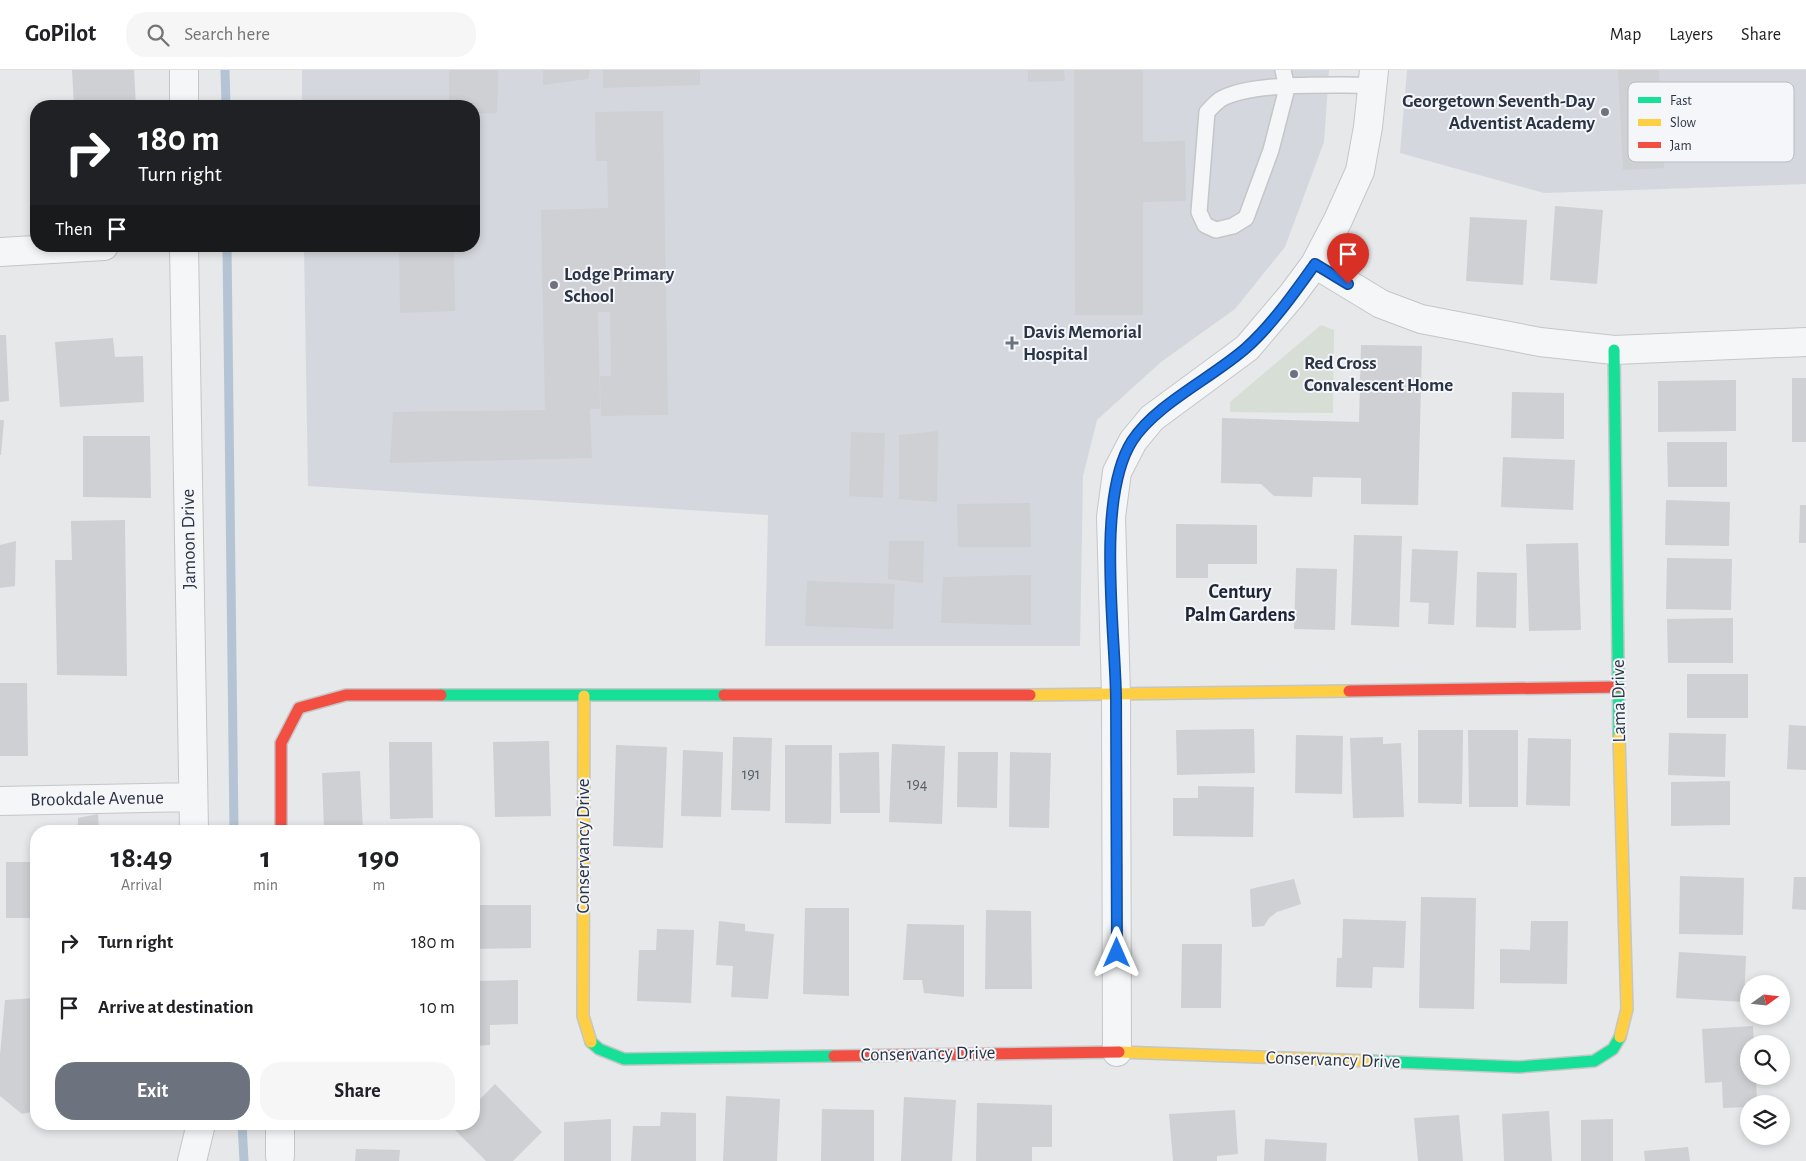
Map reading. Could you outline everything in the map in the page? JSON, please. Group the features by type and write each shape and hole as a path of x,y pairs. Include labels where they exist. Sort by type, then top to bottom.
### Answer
{"street":[{"path":"184,70 184,100"},
{"path":"1117,1052 1116,696 1111,516 1118,472 1132,441 1152,418 1247,348 1292,295 1315,264 1338,220 1360,171 1373,77"},
{"path":"0,252 30,250"},
{"name":"Jamoon Drive","path":"184,252 194,825"},
{"path":"1315,264 1381,304 1421,319 1540,342 1614,350 1806,342"},
{"name":"Lama Drive","path":"1613,1049 1624,1026 1627,1009 1618,687 1614,350"},
{"path":"281,825 281,743 299,708 346,696 1116,696 1618,687"},
{"name":"Conservancy Drive","path":"584,696 583,1001 588,1040 601,1052 624,1059 1117,1052 1519,1067 1594,1061 1613,1049"},
{"name":"Brookdale Avenue","path":"0,801 193,797"},
{"path":"192,1161 200,1130"},
{"path":"280,1130 280,1156"}],"lane":[{"path":"1283,70 1287,88 1271,150 1246,218 1233,226 1216,230 1205,225 1199,212 1207,112 1220,99 1247,90 1287,88 1373,77"}],"shaded area":[{"path":"302,70 1329,70 1324,142 1285,247 1235,309 1161,362 1097,420 1083,476 1080,646 765,646 768,515 308,486 304,252 480,252 480,100 302,100"},
{"name":"Georgetown Seventh-Day Adventist Academy","path":"1407,70 1806,70 1806,184 1544,193 1400,153"},
{"path":"1321,325 1334,330 1333,413 1230,412 1230,402"}],"building":[{"path":"72,70 134,70 136,100 74,100"},
{"path":"449,70 498,70 497,113 480,114 480,100 449,100"},
{"path":"543,70 590,70 588,79 543,85"},
{"path":"603,70 700,70 700,85 603,88"},
{"path":"1028,70 1064,70 1065,81 1028,82"},
{"path":"1074,70 1143,70 1143,142 1185,141 1186,201 1143,202 1143,315 1075,315"},
{"path":"1618,70 1659,70 1660,82 1628,82 1628,162 1664,162 1664,168 1623,170"},
{"path":"663,111 668,415 601,416 600,376 611,376 610,312 598,312 600,409 590,409 592,458 390,463 393,412 545,410 541,210 608,208 607,161 596,161 595,112"},
{"path":"1555,206 1603,210 1597,284 1550,280"},
{"path":"1470,217 1527,220 1523,285 1466,281"},
{"path":"399,252 454,252 455,311 400,313"},
{"path":"0,335 6,335 9,401 0,402"},
{"path":"113,338 115,357 143,356 144,402 60,407 55,342"},
{"path":"1361,345 1422,346 1418,505 1361,504 1361,478 1313,477 1312,497 1274,496 1261,484 1221,483 1222,418 1359,422"},
{"path":"1792,378 1806,378 1806,442 1792,442"},
{"path":"1736,380 1736,431 1658,432 1658,381"},
{"path":"1512,392 1564,393 1564,439 1511,438"},
{"path":"0,420 4,420 1,455 0,455"},
{"path":"938,431 937,502 899,499 899,435"},
{"path":"851,432 885,433 883,498 849,496"},
{"path":"83,436 150,436 151,498 83,497"},
{"path":"1667,442 1727,442 1727,487 1668,487"},
{"path":"1503,457 1575,460 1573,510 1501,507"},
{"path":"1666,500 1730,502 1729,546 1665,545"},
{"path":"1030,503 1031,547 958,547 957,504"},
{"path":"1800,505 1806,505 1806,543 1799,543"},
{"path":"125,520 127,676 57,675 55,560 72,560 71,521"},
{"path":"1176,524 1257,525 1257,564 1208,564 1208,578 1176,578"},
{"path":"1354,535 1402,536 1399,627 1351,625"},
{"path":"16,541 15,586 0,588 0,545"},
{"path":"889,541 924,541 923,583 888,579"},
{"path":"1578,543 1581,630 1529,631 1526,544"},
{"path":"1412,549 1458,551 1454,625 1428,624 1429,603 1410,602"},
{"path":"1667,558 1732,559 1731,610 1666,609"},
{"path":"1296,568 1337,569 1335,630 1294,629"},
{"path":"1477,572 1517,573 1516,628 1476,627"},
{"path":"1031,575 1031,625 941,623 943,577"},
{"path":"807,581 895,584 893,629 805,626"},
{"path":"1733,618 1733,663 1668,663 1667,619"},
{"path":"1687,674 1748,674 1748,718 1687,718"},
{"path":"0,683 27,683 28,756 0,756"},
{"path":"1789,725 1806,726 1806,770 1787,769"},
{"path":"1254,729 1255,773 1177,775 1176,730"},
{"path":"1418,730 1463,730 1462,804 1418,803"},
{"path":"1468,730 1518,730 1518,807 1469,807"},
{"path":"1669,733 1726,734 1725,777 1668,775"},
{"path":"1296,735 1343,736 1342,794 1295,793"},
{"path":"733,737 772,738 770,811 731,810"},
{"path":"1383,737 1383,744 1401,743 1404,817 1353,818 1350,738"},
{"path":"1528,738 1571,739 1570,806 1526,805"},
{"path":"549,741 551,816 495,817 493,742"},
{"path":"389,742 432,742 433,818 390,819"},
{"path":"892,744 945,746 942,824 889,822"},
{"path":"616,745 667,747 663,848 613,846"},
{"path":"785,745 832,745 831,824 785,823"},
{"path":"683,750 723,752 721,817 681,816"},
{"path":"879,752 880,813 840,813 839,753"},
{"path":"958,752 998,752 997,808 957,807"},
{"path":"1010,752 1051,753 1049,828 1009,827"},
{"path":"360,771 363,825 324,825 322,773"},
{"path":"1730,781 1730,825 1671,826 1671,782"},
{"path":"1198,786 1254,787 1253,837 1173,836 1173,798 1198,798"},
{"path":"98,814 99,825 78,825 78,818"},
{"path":"6,862 30,862 30,918 6,918"},
{"path":"1680,876 1744,878 1743,935 1679,934"},
{"path":"1794,877 1806,877 1806,910 1792,909"},
{"path":"1294,879 1301,904 1277,912 1269,918 1264,926 1252,927 1250,889"},
{"path":"1421,897 1476,898 1474,1009 1419,1008"},
{"path":"480,905 531,905 531,948 480,949"},
{"path":"805,908 849,908 849,996 803,994"},
{"path":"986,910 1031,911 1032,989 985,989"},
{"path":"1343,919 1406,921 1404,968 1373,967 1372,988 1336,987 1337,958 1342,958"},
{"path":"719,921 745,924 745,931 774,934 768,999 731,997 733,966 716,965"},
{"path":"1531,921 1568,921 1567,984 1500,983 1500,949 1530,950"},
{"path":"907,924 964,925 964,997 924,993 922,980 903,980"},
{"path":"657,929 694,930 691,1003 637,1001 639,950 656,950"},
{"path":"1182,944 1222,944 1221,1008 1181,1008"},
{"path":"1679,952 1746,956 1745,975 1740,975 1740,1002 1676,998"},
{"path":"518,980 518,1024 490,1025 490,1045 480,1046 480,981"},
{"path":"30,998 30,1112 22,1114 0,1096 0,1055 5,1000"},
{"path":"1753,1026 1754,1035 1740,1035 1740,1085 1756,1085 1757,1095 1740,1095 1740,1107 1723,1108 1722,1082 1705,1083 1702,1029"},
{"path":"495,1084 542,1132 513,1161 486,1161 455,1130 480,1130 480,1099"},
{"path":"726,1096 780,1099 777,1161 723,1161"},
{"path":"904,1097 956,1100 952,1161 901,1161"},
{"path":"977,1103 1052,1105 1052,1147 1032,1147 1032,1161 976,1161"},
{"path":"822,1109 874,1110 874,1161 821,1161"},
{"path":"1235,1110 1238,1154 1217,1156 1217,1161 1173,1161 1169,1114"},
{"path":"1549,1111 1552,1161 1504,1161 1502,1114"},
{"path":"661,1112 696,1113 696,1161 631,1161 633,1126 660,1126"},
{"path":"1459,1115 1463,1161 1418,1161 1414,1118"},
{"path":"611,1119 611,1161 564,1161 564,1122"},
{"path":"1613,1119 1613,1161 1581,1161 1581,1120"},
{"path":"1265,1139 1327,1143 1326,1161 1264,1161"},
{"path":"1688,1147 1690,1161 1645,1161 1644,1151"},
{"path":"356,1149 400,1150 399,1161 355,1161"}],"waterway":[{"path":"225,70 226,100"},
{"path":"227,252 234,825"},
{"path":"242,1130 244,1161"}],"traffic: fast":[{"path":"1614,350 1619,737"},
{"path":"441,695 724,695"},
{"path":"1370,1061 1519,1067 1594,1061 1613,1049 1620,1037"},
{"path":"591,1042 599,1049 624,1059 834,1056"}],"traffic: slow":[{"path":"1030,695 1349,691"},
{"path":"584,696 583,1016 591,1042"},
{"path":"1619,737 1627,1009 1620,1037"},
{"path":"1119,1052 1370,1061"}],"traffic: jam":[{"path":"1349,691 1618,687"},
{"path":"281,825 281,743 299,708 346,695 441,695"},
{"path":"724,695 1030,695"},
{"path":"834,1056 1119,1052"}],"place":[{"name":"Georgetown Seventh-Day Adventist Academy","path":"1605,112"},
{"name":"Lodge Primary School","path":"554,285"},
{"name":"Davis Memorial Hospital","path":"1012,343"},
{"name":"Red Cross Convalescent Home","path":"1294,374"}],"district":[{"name":"Century Palm Gardens","path":"1240,604"}],"route":[{"path":"1117,953 1116,696 1111,516 1118,472 1132,441 1152,418 1247,348 1292,295 1315,264 1348,284"}]}
